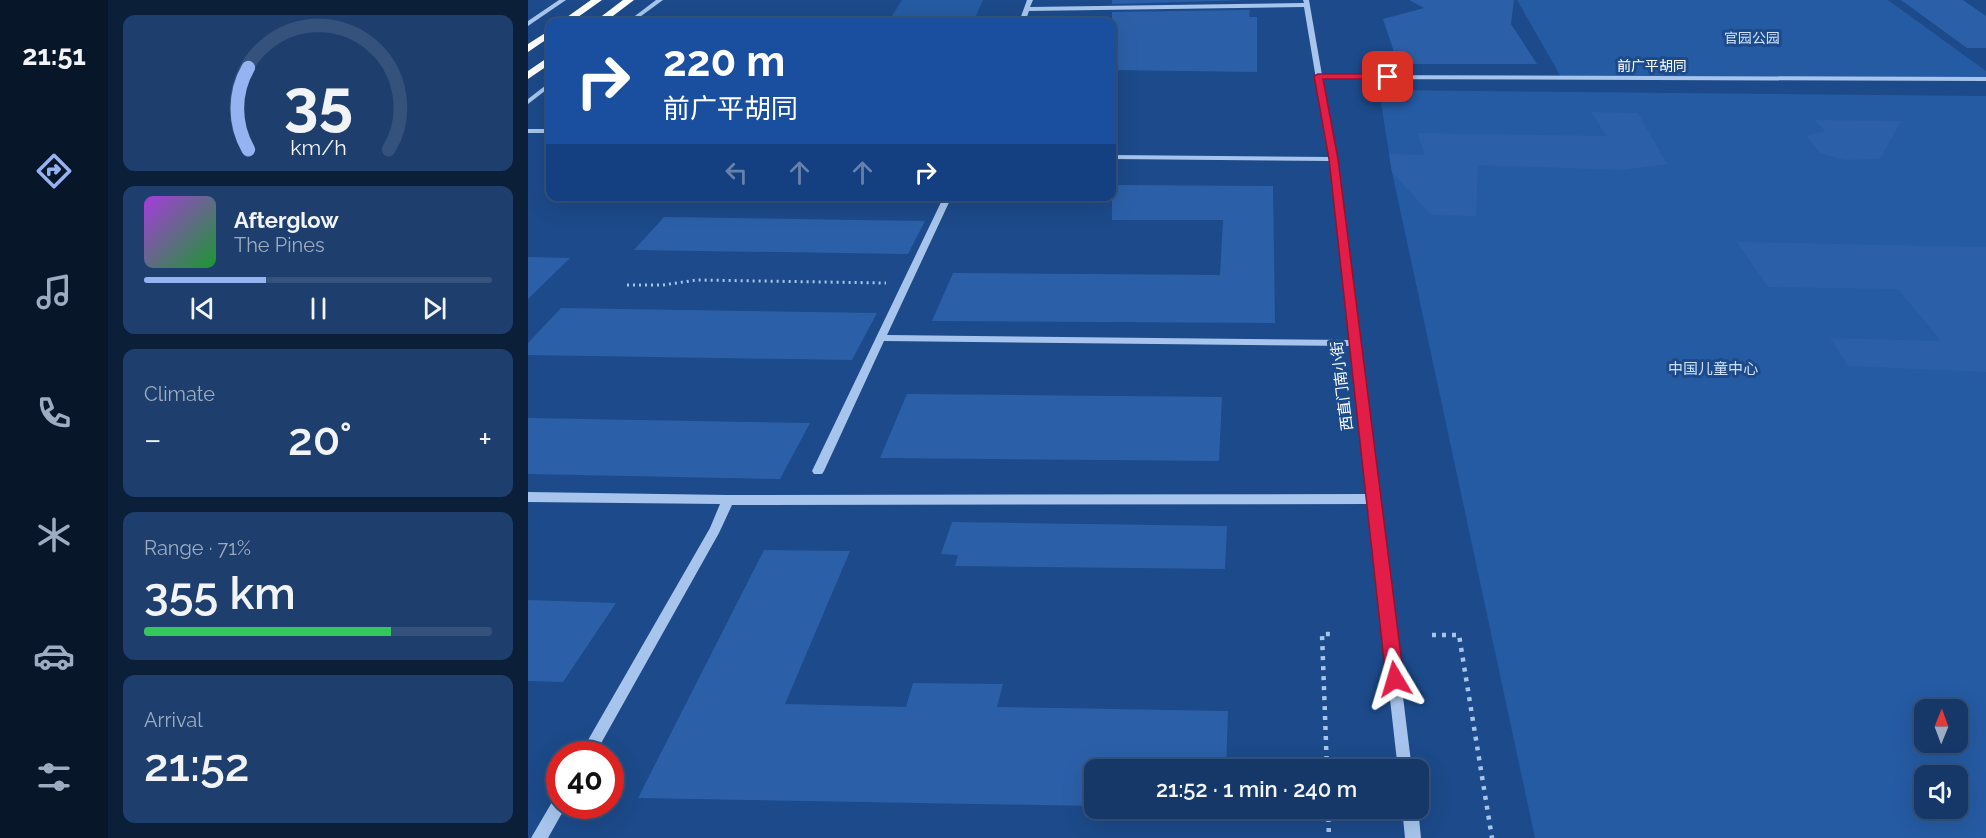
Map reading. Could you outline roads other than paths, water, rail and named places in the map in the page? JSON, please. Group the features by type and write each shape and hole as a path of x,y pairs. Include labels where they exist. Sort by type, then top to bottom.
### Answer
{"highway":[{"path":"571,18 597,0"},
{"path":"604,18 629,0"},
{"path":"528,42 546,33"},
{"path":"528,49 546,34"},
{"path":"528,76 546,62"}],"street":[{"path":"528,24 563,0"},
{"path":"635,18 660,0"},
{"path":"1024,18 1030,0"},
{"path":"1027,9 1307,3"},
{"name":"西直门南小街","path":"1307,3 1334,159 1404,759"},
{"name":"前广平胡同","path":"1318,76 1986,79"},
{"path":"528,102 546,87"},
{"path":"528,131 546,131"},
{"path":"1116,157 1334,159"},
{"path":"818,471 946,201"},
{"path":"881,338 1355,343"},
{"path":"528,497 728,500 1373,499"},
{"path":"594,741 715,531 728,500"},
{"path":"539,838 550,819"},
{"path":"1411,819 1413,838"}],"park label":[{"name":"官园公园","path":"1752,38"},
{"name":"中国儿童中心","path":"1713,369"}]}
